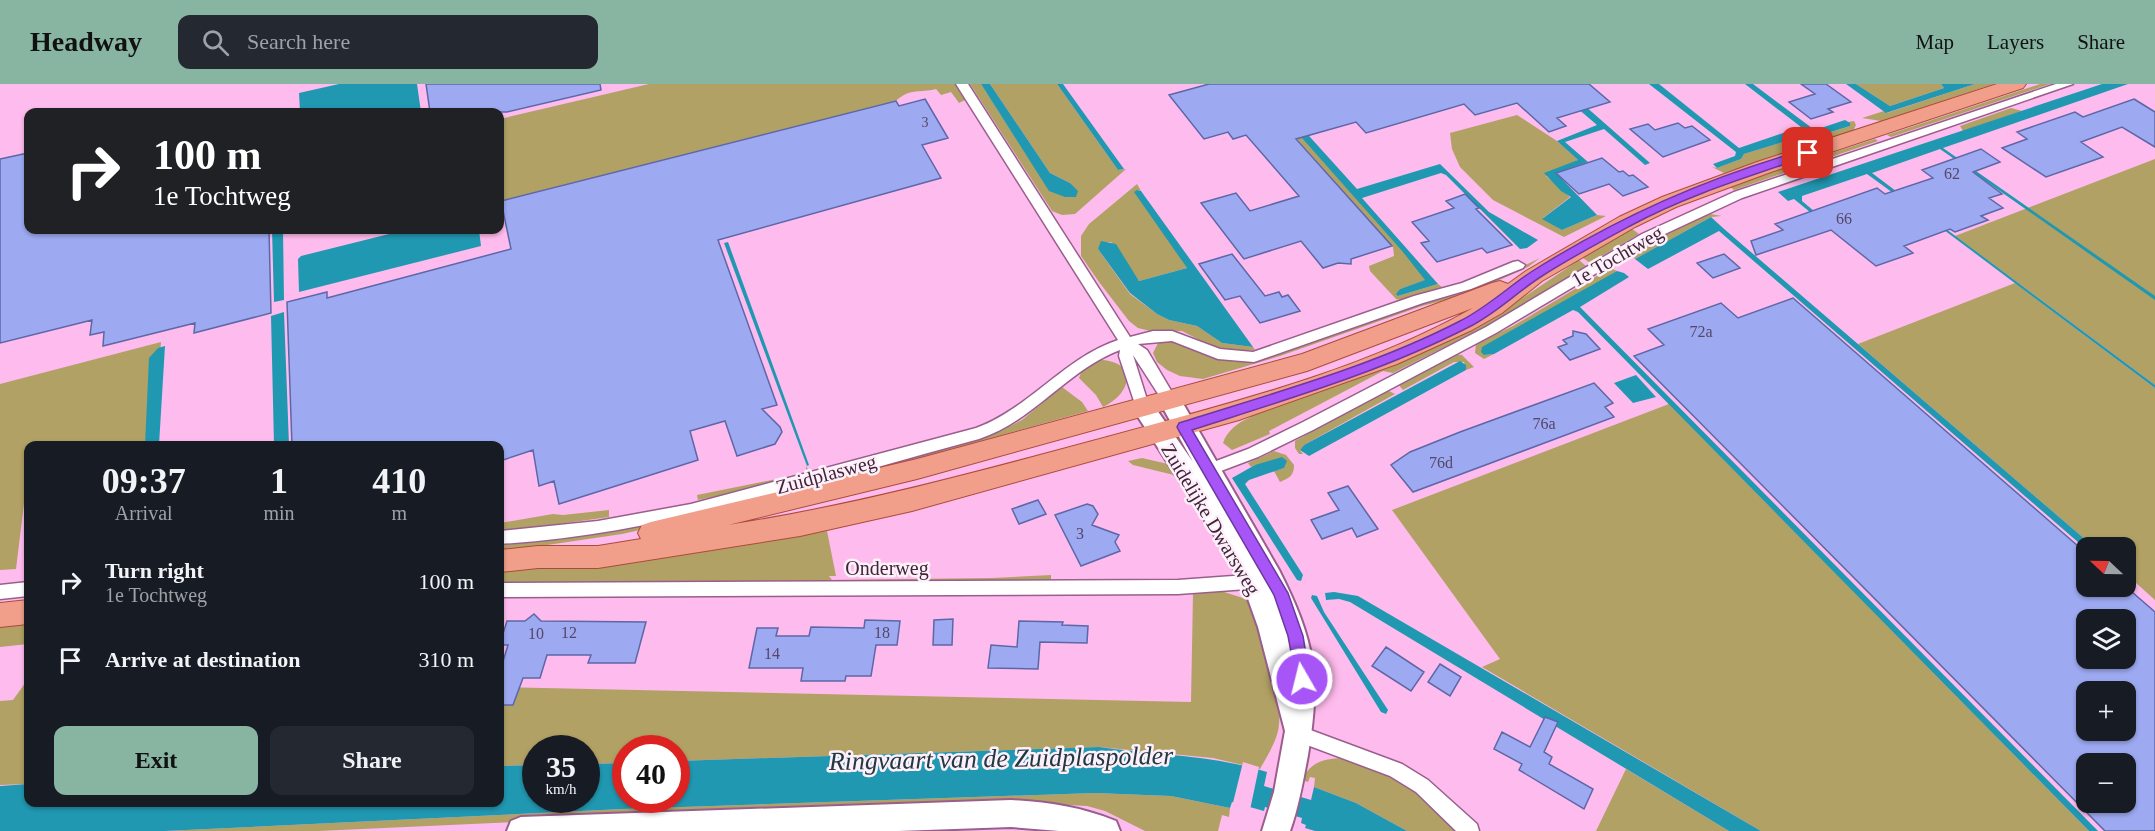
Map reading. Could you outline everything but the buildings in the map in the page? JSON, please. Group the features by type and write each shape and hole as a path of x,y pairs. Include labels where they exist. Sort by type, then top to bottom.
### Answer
{"main road":[{"name":"1e Tochtweg","path":"1169,399 1316,359 1526,270 1700,189 2016,84"},
{"name":"1e Tochtweg","path":"1172,430 1304,389 1389,358 1464,324 1494,307 1526,270"},
{"name":"Zuidplasweg","path":"538,557 784,503 917,469 1169,399"},
{"name":"Zuidplasweg","path":"504,561 538,557 598,557 800,525 912,500 1172,430"},
{"path":"0,615 24,612"}],"street":[{"name":"Zuidelijke Dwarsweg","path":"962,84 1128,344 1143,354 1169,399 1172,430"},
{"name":"1e Tochtweg","path":"1198,473 1253,453 1308,426 1491,330 1647,237 1688,217 1738,195 2067,84"},
{"name":"1e Tochtweg","path":"1128,344 1153,336 1169,335 1192,340 1218,354 1238,358 1254,357 1419,299 1526,270"},
{"name":"Zuidelijke Dwarsweg","path":"1128,344 1126,356 1142,406 1172,430 1198,473 1233,546 1291,618 1303,693 1283,813"},
{"name":"Zuidplasweg","path":"504,538 598,527 691,510 988,430 1019,414 1090,358 1128,344"},
{"name":"Onderweg","path":"504,590 1097,588 1178,587 1263,581"},
{"path":"0,592 24,589"},
{"path":"1298,733 1396,770 1422,786 1470,831"},
{"path":"521,831 827,819 1022,816 1066,819 1106,831"}],"shaded area":[{"path":"649,84 955,84 965,100 959,103 951,92 941,95 936,89 905,94 896,101 504,200 504,118"},
{"path":"970,84 981,84 1050,191 1075,195 1070,183 1050,173 990,84 1057,84 1118,170 1126,169 1075,214 1062,215 1052,211"},
{"path":"1248,84 1254,84 1404,252 1426,280 1400,289 1398,296 1438,284 1442,287 1400,300 1396,299 1370,271 1369,266 1394,256 1393,247"},
{"path":"1856,84 1941,84 1944,88 1890,106"},
{"path":"1975,84 1994,84 1881,121 1862,118 1884,111 1887,113"},
{"path":"2040,84 2050,84 1891,137 1887,135"},
{"path":"2011,108 2022,111 1963,131 1960,126"},
{"path":"1517,115 1557,141 1578,160 1546,176 1570,197 1543,218 1562,230 1597,215 1606,216 1564,237 1493,200 1460,167 1452,149 1450,133"},
{"path":"1854,121 1856,125 1853,131 1724,173 1712,167 1717,168 1741,159 1744,154 1806,135 1821,135 1850,126 1848,122"},
{"path":"1875,139 1878,141 1734,190 1729,186"},
{"path":"2155,159 2155,385 1955,236"},
{"path":"1137,184 1141,191 1137,190 1187,268 1139,281 1111,242 1102,243 1098,249 1130,294 1157,314 1169,320 1197,326 1222,343 1253,347 1255,350 1232,352 1215,348 1182,331 1150,331 1138,328 1129,321 1099,282 1081,256 1081,236 1089,224"},
{"path":"1710,214 1722,216 1711,217 1635,259 1632,255 1638,248 1657,236"},
{"path":"1631,228 1639,234 1590,263 1583,258"},
{"path":"1540,258 1528,267 1466,295 1422,306 1280,356 1203,379 1180,376 1167,370 1157,362 1153,353 1158,343 1171,340 1224,360 1246,362 1258,360 1423,303 1471,291"},
{"path":"1579,260 1586,266 1492,323 1393,373 1383,371 1269,431 1270,434 1232,450 1223,443 1230,430 1251,415 1500,313"},
{"path":"1610,268 1617,271 1484,355 1494,354 1484,359 1475,353 1476,344 1513,326"},
{"path":"2015,283 2155,388 2155,600 2136,583 2136,537 2082,537 1858,344"},
{"path":"161,342 153,441 24,441 24,504 16,569 0,570 0,384"},
{"path":"1452,354 1462,355 1474,367 1466,370 1464,362 1454,362 1403,390 1398,384"},
{"path":"1102,360 1114,362 1122,367 1127,380 1120,395 1103,407 1096,395 1079,378 1083,368"},
{"path":"1062,387 1082,402 1088,411 744,507 622,534 504,551 504,545 623,529 708,513 998,432 1022,420"},
{"path":"1387,390 1395,394 1304,445 1300,450 1303,454 1299,454 1295,448 1295,441"},
{"path":"1669,404 2089,831 1761,831 1482,667 1500,659 1392,510"},
{"path":"1274,451 1286,455 1294,465 1290,476 1280,482 1274,471 1284,468 1255,465 1251,467 1248,463"},
{"path":"1142,458 1168,464 1178,471 1178,476 1133,465 1128,461"},
{"path":"806,466 810,473 698,500 697,495 806,473"},
{"path":"609,510 609,517 504,531 504,522 553,514"},
{"path":"827,531 836,576 829,576 832,580 1051,575 1051,582 504,586 504,571 587,563"},
{"path":"1221,591 1249,600 1255,608 1268,653 1276,687 1279,718 1273,746 1260,769 1213,758 1099,747 690,761 690,735 612,735 612,763 600,764 600,735 522,735 522,765 504,766 504,687 1191,702 1193,594"},
{"path":"24,623 24,644 0,647 0,626"},
{"path":"24,685 24,784 0,785 0,701 13,700"},
{"path":"1343,758 1395,778 1420,794 1457,831 1407,831 1356,803 1314,787 1315,778 1310,777 1308,782 1302,780 1319,762"},
{"path":"1626,769 1729,831 1596,831"},
{"path":"1095,793 1171,796 1230,808 1229,817 1222,815 1218,831 1145,831 1105,811 1087,806 1049,804 621,817 318,831 165,831 540,813 600,813 600,810 612,810 612,813 690,813 690,807"}],"water":[{"path":"339,84 417,84 420,108 300,108 299,93"},
{"path":"981,84 990,84 1050,173 1070,183 1078,191 1076,197 1065,197 1049,191"},
{"path":"1057,84 1063,84 1124,169 1118,170"},
{"path":"1254,84 1262,84 1357,189 1440,164 1489,212 1538,240 1527,248 1520,249 1446,175 1441,173 1362,198 1438,284 1398,296 1396,294 1400,289 1425,280 1403,252"},
{"path":"1549,84 1560,84 1650,163 1645,165 1604,129 1565,142 1588,162 1556,173 1597,215 1562,230 1542,219 1571,197 1561,191 1544,173 1578,160 1557,141 1597,125"},
{"path":"1649,84 1659,84 1739,148 1801,127 1745,84 1753,84 1812,128 1818,129 1845,120 1850,123 1850,126 1821,135 1806,135 1744,154 1741,159 1717,168 1713,164 1735,156 1736,152"},
{"path":"1846,84 1856,84 1890,106 1944,88 1941,84 1975,84 1886,113"},
{"path":"2102,84 2128,84 1943,148 2155,296 2155,300 1940,149 1872,173 1936,221 1933,222 1867,174 1802,196 1802,201 1820,216 1816,217 1794,199 1788,201 1778,192"},
{"path":"1141,191 1253,347 1222,343 1197,326 1169,320 1157,314 1130,293 1098,249 1101,241 1116,244 1139,281 1187,268 1134,192"},
{"path":"1711,217 2082,537 2076,537 2076,540 1719,231 1648,269 1635,259"},
{"path":"1938,223 2155,385 2155,388 1936,224"},
{"path":"272,234 283,234 284,300 274,302"},
{"path":"389,234 480,234 481,246 299,292 298,259 301,256"},
{"path":"728,242 809,465 807,466 724,243"},
{"path":"1617,271 1624,273 1629,277 1580,307 2076,809 2076,813 2080,813 2098,831 2089,831 1578,312 1573,310 1494,354 1484,355 1481,352 1482,347"},
{"path":"284,312 289,441 274,441 271,316"},
{"path":"165,346 159,441 145,441 149,358 158,348"},
{"path":"1460,361 1466,365 1466,370 1309,456 1300,450 1304,445"},
{"path":"1636,375 1656,397 1633,403 1614,383"},
{"path":"1282,457 1287,461 1284,468 1249,480 1245,484 1303,575 1301,581 1297,580 1232,478 1255,465"},
{"path":"1334,592 1358,596 1761,831 1729,831 1350,602 1339,599 1326,600 1325,593"},
{"path":"1312,595 1317,596 1324,612 1388,710 1386,714 1381,712 1311,598"},
{"name":"Ringvaart van de Zuidplaspolder","path":"1099,747 1246,766 1267,772 1264,786 1311,800 1314,787 1356,803 1407,831 1315,831 1305,828 1306,825 1301,823 1302,818 1265,807 1264,811 1232,802 1230,808 1171,796 1095,793 690,807 690,761"},
{"path":"612,763 612,810 600,810 600,764"},
{"path":"522,765 522,813 540,813 165,831 0,831 0,786 24,784 24,807 504,807 504,766"}],"pier":[{"path":"1243,762 1259,767 1250,810 1234,806 1231,811"}],"route":[{"path":"1302,679 1296,636 1281,593 1183,427 1304,389 1389,358 1464,324 1494,307 1534,276 1627,222 1700,189 1808,153"}]}
